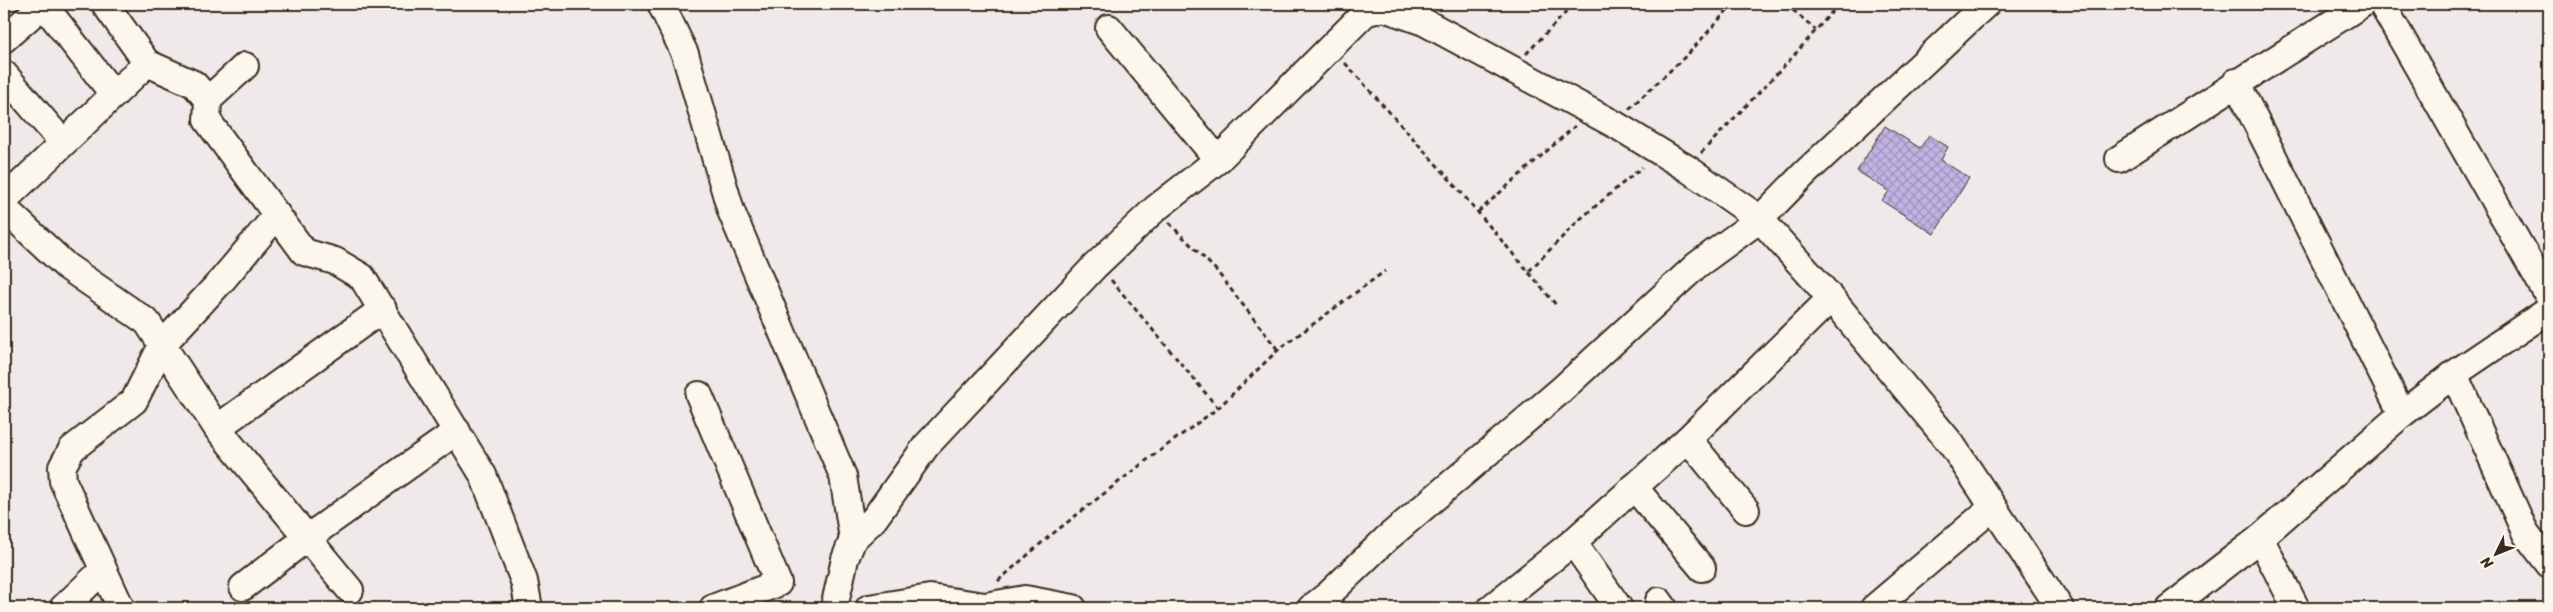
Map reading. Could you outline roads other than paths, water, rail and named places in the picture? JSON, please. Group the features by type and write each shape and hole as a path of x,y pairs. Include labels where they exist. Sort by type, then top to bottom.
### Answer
{"street":[{"path":"4,39 43,4 114,95"},
{"path":"105,4 148,63 194,84 208,100 207,120 304,252 335,261 362,277 483,475 524,581 529,608"},
{"path":"661,4 685,54 731,211 843,476 853,539"},
{"path":"1311,608 1330,594 1385,540 1560,391 1697,265 1760,219 1805,173 1986,4"},
{"path":"2119,159 2236,82 2362,4"},
{"path":"2382,4 2549,297"},
{"path":"834,608 845,559 853,539 874,519 926,446 1095,266 1155,209 1218,160 1369,8 1384,8 1424,22 1512,71 1616,125 1688,169 1760,219 1831,298 1952,445 2060,608"},
{"path":"1109,28 1218,160"},
{"path":"4,200 148,63"},
{"path":"208,100 245,66"},
{"path":"4,74 63,143"},
{"path":"2236,82 2402,414"},
{"path":"4,208 66,266 147,322 217,428 350,590"},
{"path":"121,608 63,481 62,467 72,449 134,400 162,345 223,279 277,215"},
{"path":"1491,608 1517,600 1573,542 1688,439 1831,298"},
{"path":"217,428 383,309"},
{"path":"2169,608 2198,599 2260,538 2402,414 2454,374 2549,310"},
{"path":"2454,374 2526,534 2549,564"},
{"path":"700,395 778,583 713,608"},
{"path":"243,587 307,538 456,431"},
{"path":"1688,439 1746,510"},
{"path":"1634,487 1702,568"},
{"path":"1874,608 1993,507"},
{"path":"2260,538 2296,608"},
{"path":"1573,542 1619,608"},
{"path":"63,608 103,570"},
{"path":"869,608 932,603 985,606 1027,604 1073,608"}]}
